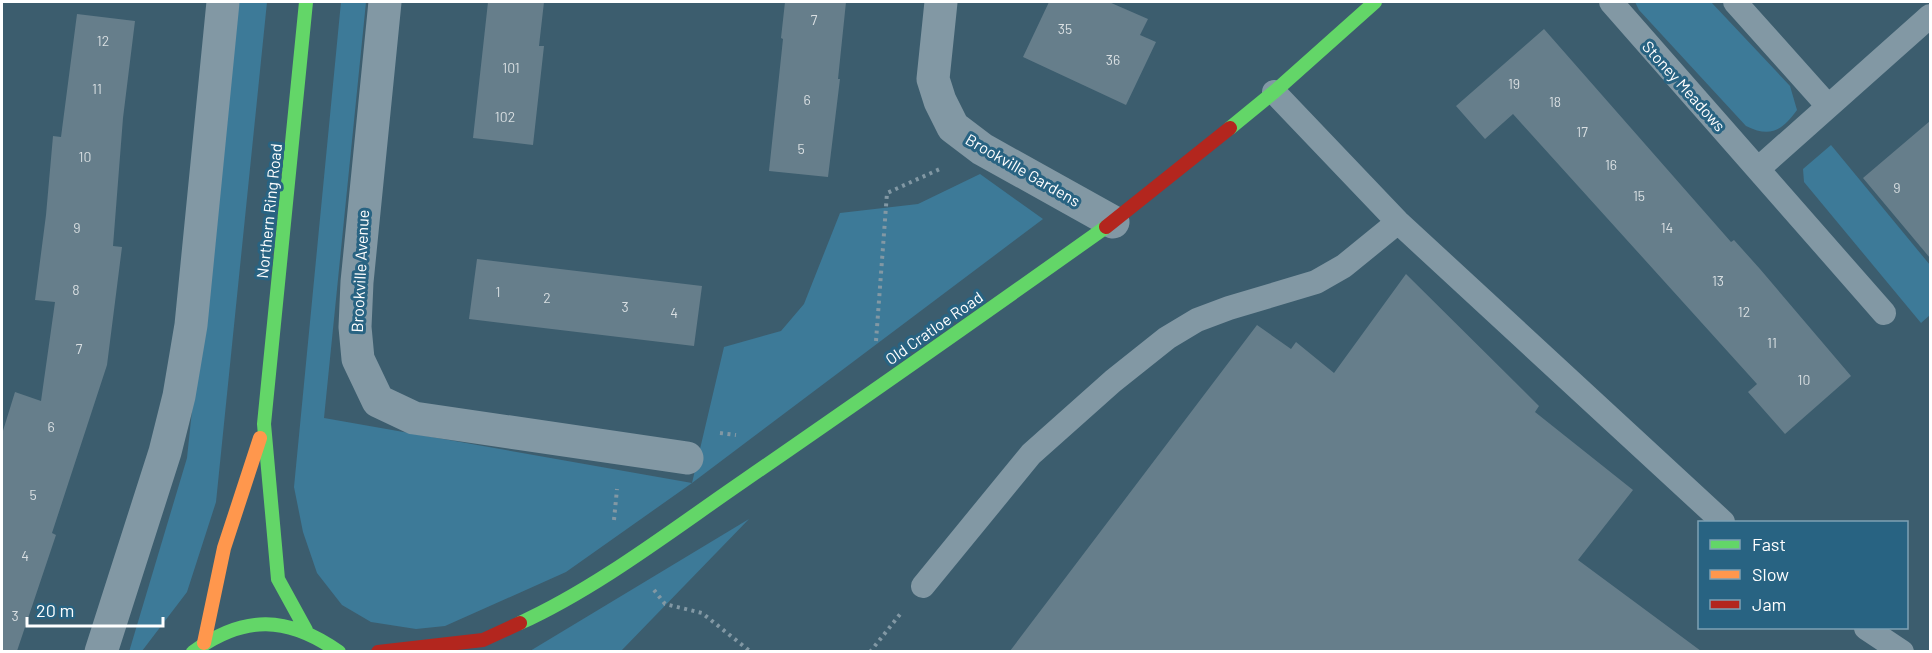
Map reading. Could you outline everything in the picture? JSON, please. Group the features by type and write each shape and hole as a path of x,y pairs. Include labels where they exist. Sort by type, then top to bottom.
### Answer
{"street":[{"path":"101,651 165,452 179,396 191,325 223,2"},
{"name":"Northern Ring Road","path":"264,424 306,2"},
{"name":"Brookville Avenue","path":"385,2 358,271 355,327 358,359 378,401 414,418 687,458"},
{"name":"Brookville Gardens","path":"941,2 933,79 940,101 953,128 982,149 1113,222"},
{"name":"Old Cratloe Road","path":"470,651 483,640 544,612 628,560 902,372 1113,222 1274,92 1375,2"},
{"path":"264,424 278,579 306,630"},
{"path":"198,647 225,548 264,424"},
{"path":"198,647 227,630 253,624 280,624 306,630 339,651"},
{"name":"Old Cratloe Road","path":"378,651 483,640"}],"lane":[{"name":"Stoney Meadows","path":"1611,2 1884,313"},
{"path":"1735,2 1828,106"},
{"path":"1758,169 1930,16"},
{"path":"1274,92 1398,222 1722,521"},
{"path":"923,586 1031,454 1113,381 1167,338 1197,320 1316,282 1344,266 1398,222"},
{"path":"1869,629 1902,651"}],"path":[{"path":"886,335 876,342 887,193 982,149"},
{"path":"711,432 741,435"},
{"path":"620,449 614,526 628,560 665,604 702,613 749,651"},
{"path":"870,651 906,607"}],"shaded area":[{"path":"235,2 267,2 216,502 187,592 142,651 129,652 187,458"},
{"path":"341,2 366,2 324,418 692,483 566,572 445,626 416,629 371,622 342,605 317,573 303,532 294,487"},
{"path":"1635,2 1711,2 1790,86 1797,110 1781,127 1769,132 1754,130 1746,126 1639,10"},
{"path":"1831,145 1930,265 1930,315 1921,323 1804,182 1803,169"},
{"path":"980,174 1043,219 692,483 724,347 781,331 804,304 840,213 918,204"},
{"path":"749,519 621,651 530,651"}],"building":[{"path":"488,2 544,2 539,46 544,46 533,145 473,138"},
{"path":"785,2 846,2 838,79 840,79 828,177 769,171"},
{"path":"1049,2 1109,2 1148,19 1140,35 1156,42 1126,105 1023,57"},
{"path":"77,14 135,21 123,118 113,246 122,247 107,365 52,533 56,535 17,651 2,651 2,434 15,392 41,401 55,302 35,300 53,136 61,137"},
{"path":"1544,29 1731,242 1734,240 1760,269 1851,376 1785,434 1748,392 1757,384 1513,114 1485,139 1456,106"},
{"path":"1930,121 1930,258 1863,178"},
{"path":"477,259 702,286 694,346 469,319"},
{"path":"1406,274 1539,406 1535,412 1633,490 1578,560 1701,651 1010,651 1257,325 1291,349 1296,342 1334,373"}],"traffic: fast":[{"path":"306,2 264,424 278,579 306,630"},
{"path":"1230,128 1375,2"},
{"path":"520,623 606,576 1106,227"},
{"path":"193,652 230,631 266,624 302,631 339,652"}],"traffic: slow":[{"path":"204,643 224,548 260,438"}],"traffic: jam":[{"path":"1106,227 1230,128"},
{"path":"378,652 483,640 520,623"}]}
